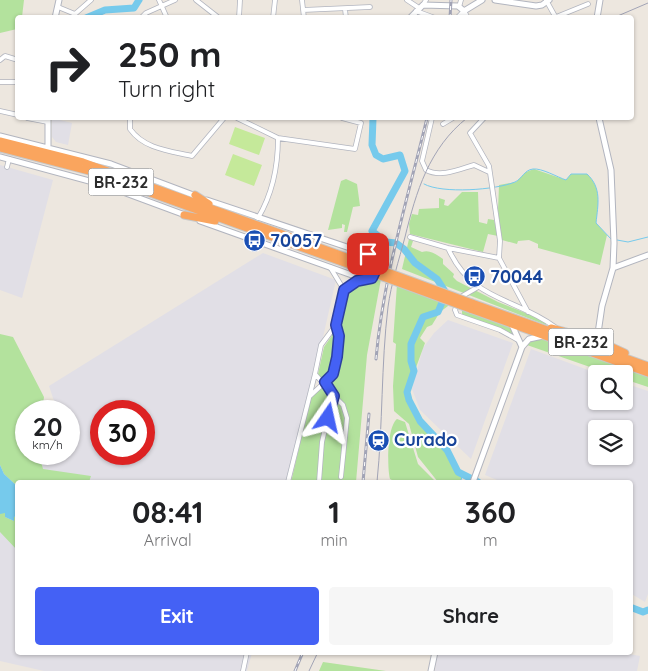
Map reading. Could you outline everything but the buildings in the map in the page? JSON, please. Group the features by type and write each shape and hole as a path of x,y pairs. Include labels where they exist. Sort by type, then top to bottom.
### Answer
{"highway":[{"name":"BR-232","path":"0,141 83,162 223,212 471,306 541,327 648,365"},
{"name":"BR-232","path":"0,148 89,171 239,226 362,266"},
{"path":"195,195 223,212"},
{"path":"184,214 239,226"},
{"name":"BR-232","path":"471,306 511,324 648,372"},
{"path":"541,327 557,328 597,340 648,365"}],"street":[{"path":"57,15 59,0"},
{"path":"58,7 72,14 78,14 91,0"},
{"path":"160,0 166,15"},
{"path":"144,15 175,0"},
{"path":"196,0 215,15"},
{"path":"239,15 240,0"},
{"path":"273,15 275,0"},
{"path":"302,0 304,15"},
{"path":"303,10 368,7 366,0"},
{"path":"407,0 421,6 431,15"},
{"path":"459,7 461,0"},
{"path":"472,0 472,7"},
{"path":"460,15 482,0"},
{"path":"495,0 536,6 547,1 555,15"},
{"path":"597,15 600,0"},
{"path":"561,15 588,4"},
{"path":"421,6 459,7 466,15"},
{"path":"345,9 346,15"},
{"path":"328,10 328,15"},
{"path":"1,58 15,60"},
{"path":"0,82 15,82"},
{"path":"0,111 15,114"},
{"path":"48,120 48,146"},
{"path":"130,120 130,129 145,143 155,148 192,156 222,120"},
{"path":"241,120 278,138 355,149 362,123 350,120"},
{"path":"432,120 422,161 426,170 433,173 453,172 474,165 489,172"},
{"path":"443,124 450,120"},
{"path":"482,120 470,133 486,160 489,172 500,241 499,258 528,312"},
{"path":"597,340 602,306 613,268 614,240 610,170 599,120"},
{"path":"0,136 48,146 111,164 258,218 374,256 379,263 375,273 369,280 363,279 104,185 0,157"},
{"path":"258,218 270,194 276,172 278,138"},
{"path":"7,167 9,159"},
{"path":"410,237 448,248 499,258"},
{"path":"448,248 462,270 478,287 491,296 543,318 557,328"},
{"path":"613,268 648,255"},
{"path":"330,267 344,290"},
{"path":"289,480 310,396 320,347 336,325 344,290 353,283 363,279"},
{"path":"478,287 459,298 455,310 457,315 500,330 521,344"},
{"path":"511,324 521,344"},
{"path":"310,396 333,374 339,336 336,325"},
{"path":"474,480 521,344 529,339 545,336"},
{"path":"314,374 319,380 325,382 334,396 343,405 347,418 341,477"},
{"path":"319,480 322,442 334,396"},
{"path":"243,671 246,655"},
{"path":"431,671 434,655"}],"shaded area":[{"path":"52,120 72,123 68,145 56,142 52,137"},
{"path":"0,165 53,180 22,298 0,290"},
{"path":"263,253 336,280 290,480 15,480 15,655 251,655 247,671 44,671 0,661 0,465 15,447 15,465 80,465 80,400 54,400 49,386"},
{"path":"448,320 513,343 471,459 420,410 412,389 423,348 434,333"},
{"path":"531,349 588,370 588,410 633,410 633,386 648,391 648,594 645,602 633,595 633,480 497,480 485,475"},
{"path":"438,655 640,656 637,671 435,671"}],"green space":[{"path":"0,0 24,0 22,15 15,15 15,29 0,33"},
{"path":"235,127 265,138 259,155 229,144"},
{"path":"233,154 262,165 254,186 225,175"},
{"path":"534,169 566,180 571,174 587,174 592,179 598,197 596,223 607,235 600,265 538,248 538,244 529,240 518,241 517,244 502,240 498,211 499,185 516,182 526,172"},
{"path":"346,179 357,184 360,206 353,207 347,232 344,232 345,225 342,224 342,228 328,230 341,181"},
{"path":"462,192 478,192 479,222 487,224 488,219 494,220 498,236 488,234 483,252 410,234 409,224 412,214 418,215 419,209 439,208 439,198 445,200 444,205 448,206"},
{"path":"409,239 413,241 411,247 422,252 431,252 443,259 443,264 454,274 453,277 457,281 498,302 541,319 547,322 546,325 402,269"},
{"path":"377,279 381,279 367,355 356,480 321,480 323,442 335,394 331,389 341,360 340,316 347,290 360,282 373,283"},
{"path":"397,284 448,302 448,306 440,312 432,325 427,327 420,338 425,343 407,392 420,421 447,450 453,466 463,475 461,480 436,480 418,457 409,424 394,411 393,386 396,344 393,342"},
{"path":"462,309 508,325 520,340 462,316"},
{"path":"335,331 337,343 336,362 329,379 321,380 318,374 324,347"},
{"path":"0,334 13,337 44,397 44,400 15,400 15,465 42,465 43,469 91,476 90,480 15,480 15,484 4,474 0,465"},
{"path":"545,339 619,365 588,366 527,345 533,340"},
{"path":"633,370 648,375 648,387 633,382"},
{"path":"324,386 332,396 320,443 318,480 291,480 311,397"},
{"path":"397,419 405,422 418,464 434,480 390,479 388,457 391,430"},
{"path":"0,512 5,513 5,517 14,521 15,517 15,548 0,532"},
{"path":"323,662 386,671 319,671"}],"water":[{"path":"0,465 4,474 15,484 14,521 5,517 5,513 0,514"}],"waterway":[{"path":"93,15 105,10 134,8 139,0"},
{"path":"373,120 372,145 376,155 383,159 400,155 405,171 372,231 386,242 396,243 404,249 415,263 437,279 446,293 438,312 423,317 411,344 411,361 414,371 407,392 409,400 420,421 447,450 458,472 474,480"},
{"path":"424,184 443,189 469,190 506,185 515,182 527,171 533,169 545,171 566,180 571,174 587,174 592,179 597,191 596,223 611,239"},
{"path":"617,240 628,242 648,237"},
{"path":"461,480 463,475"},
{"path":"633,608 643,612 648,610"}],"tram line":[{"path":"620,15 648,3"},
{"path":"377,480 386,329 393,281 419,187 443,143 465,120"},
{"path":"309,671 317,655"}],"railway":[{"path":"450,15 451,0"},
{"path":"376,359 379,329 390,268 426,120"},
{"path":"363,480 369,414"},
{"path":"295,671 302,655"}],"place":[{"name":"70057","path":"254,241"},
{"name":"70044","path":"474,277"},
{"name":"Curado","path":"378,440"}],"route":[{"path":"328,418 334,396 325,382 333,374 337,357 339,336 336,325 344,290 353,283 372,278 379,263 374,256 368,254"}]}
